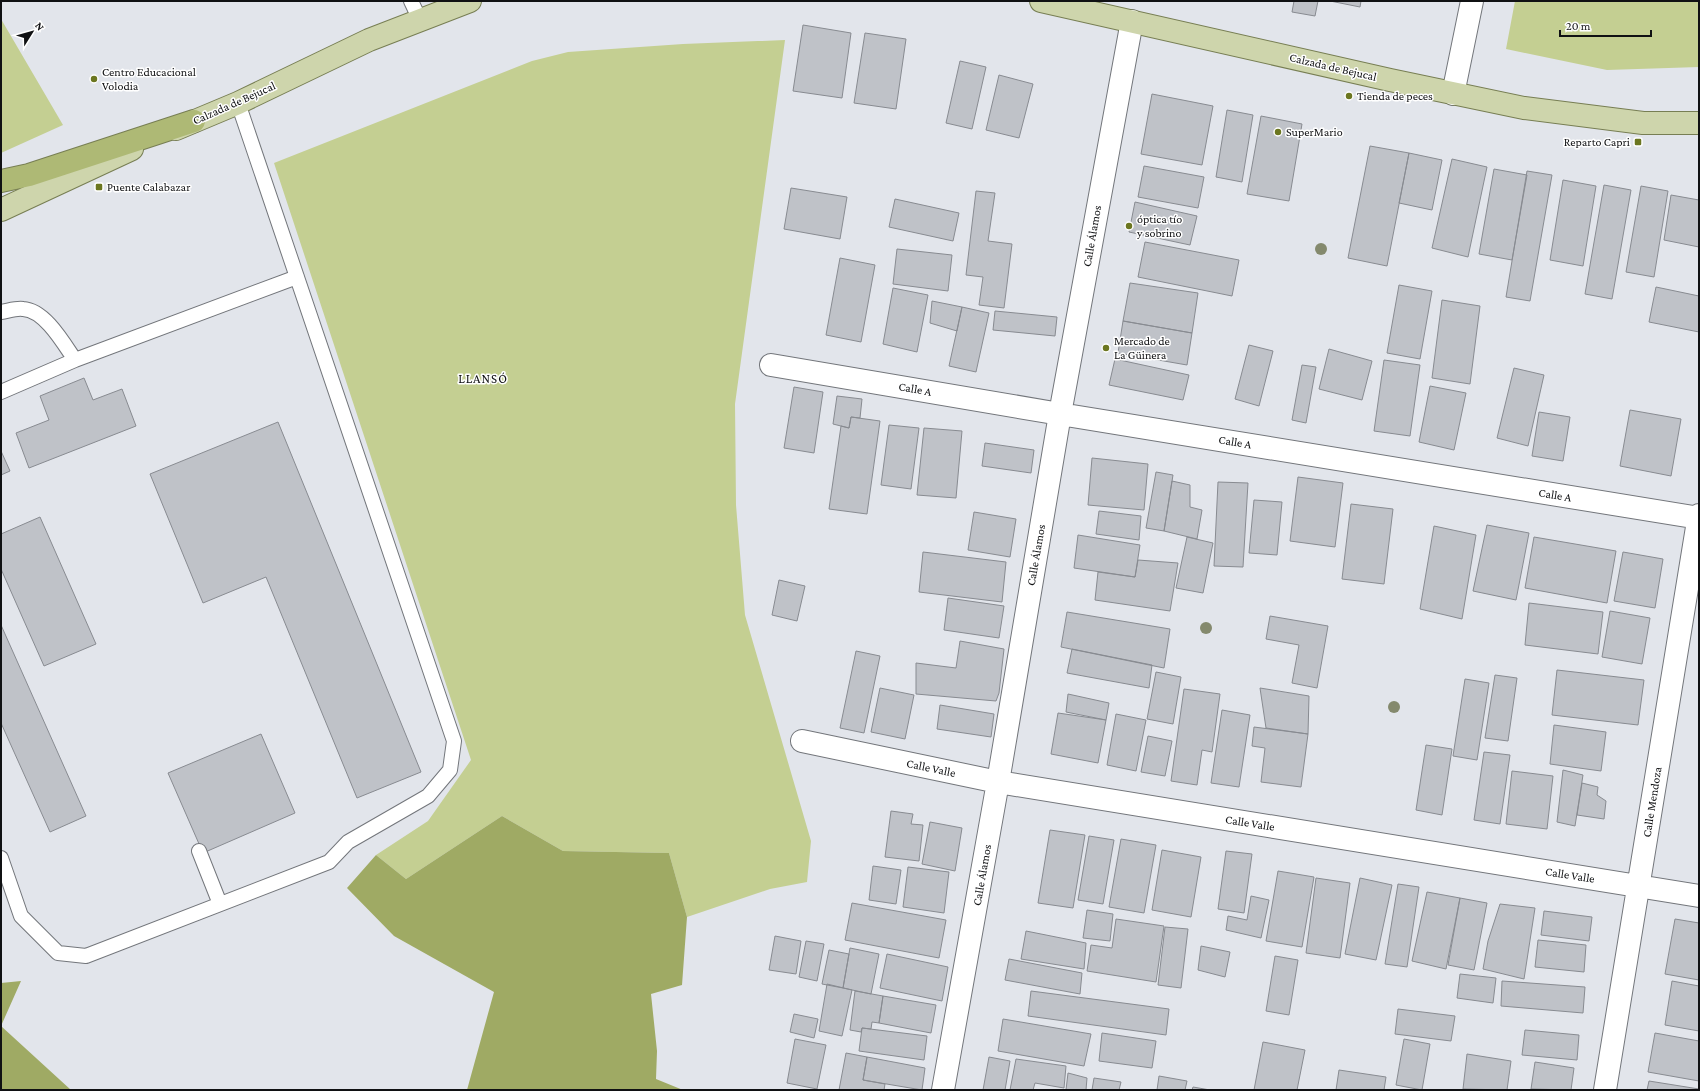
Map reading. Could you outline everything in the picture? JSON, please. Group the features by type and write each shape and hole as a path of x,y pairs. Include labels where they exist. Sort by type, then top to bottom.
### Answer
{"highway":[{"path":"1,181 29,174 194,121"}],"main road":[{"name":"Calzada de Bejucal","path":"1,210 194,121 238,103 369,40 415,10 470,1"},
{"name":"Calzada de Bejucal","path":"1041,1 1453,94 1524,108 1643,123 1699,123"}],"street":[{"path":"1453,94 1472,1"},
{"name":"Calle Álamos","path":"943,1090 998,782 1060,414 1132,21"},
{"name":"Calle A","path":"771,364 1060,414 1699,517"},
{"name":"Calle Mendoza","path":"1605,1090 1699,517"},
{"name":"Calle Valle","path":"802,741 998,782 1699,896"}],"lane":[{"path":"1,858 21,916 58,953 86,956 329,862 348,842 428,796 450,770 454,741 238,103"},
{"path":"1,392 75,360 297,277"},
{"path":"1,312 23,308 39,314 52,326 75,360"},
{"path":"199,851 220,904"}],"green space":[{"path":"1515,1 1699,1 1699,67 1607,70 1506,49"},
{"path":"1,19 63,125 1,153"},
{"path":"785,40 735,404 736,505 745,615 811,841 807,882 770,889 687,917 669,853 563,851 502,816 406,879 376,855 428,821 471,760 274,163 532,61 568,52 683,44"},
{"path":"502,816 563,851 669,853 687,917 682,985 651,994 657,1051 656,1079 683,1090 467,1090 494,992 394,936 347,888 376,855 406,879"},
{"path":"21,981 1,1026 1,983"},
{"path":"1,1026 71,1090 1,1090"}],"building":[{"path":"1294,1 1318,1 1315,16 1292,12"},
{"path":"1330,1 1361,1 1360,7"},
{"path":"803,25 851,33 842,98 793,91"},
{"path":"865,33 906,39 896,109 854,103"},
{"path":"960,61 986,67 972,129 946,123"},
{"path":"999,75 1033,84 1019,138 986,130"},
{"path":"1152,94 1213,106 1202,165 1141,154"},
{"path":"1227,110 1253,115 1242,182 1216,177"},
{"path":"1261,116 1302,124 1289,201 1247,194"},
{"path":"1370,146 1409,153 1387,266 1348,258"},
{"path":"1409,153 1442,160 1432,210 1399,203"},
{"path":"1452,159 1487,167 1468,257 1432,248"},
{"path":"1144,166 1204,177 1198,208 1138,197"},
{"path":"1494,169 1527,175 1512,260 1479,254"},
{"path":"1527,171 1552,175 1530,301 1506,297"},
{"path":"1563,180 1596,186 1583,266 1550,260"},
{"path":"1604,185 1631,190 1612,299 1585,294"},
{"path":"1641,186 1668,191 1654,277 1626,272"},
{"path":"791,188 847,197 840,239 784,229"},
{"path":"976,191 995,193 988,241 1012,244 1004,308 979,305 983,277 966,275"},
{"path":"1671,195 1699,200 1699,247 1664,240"},
{"path":"895,199 959,213 953,241 889,227"},
{"path":"1135,202 1197,216 1190,245 1129,232"},
{"path":"1145,242 1239,260 1232,296 1138,277"},
{"path":"897,249 952,255 948,291 893,284"},
{"path":"840,258 875,265 861,342 826,335"},
{"path":"1130,283 1198,293 1192,333 1123,321"},
{"path":"1399,285 1432,291 1420,359 1387,353"},
{"path":"1656,287 1699,296 1699,332 1649,322"},
{"path":"893,288 928,295 917,352 883,344"},
{"path":"1442,300 1480,306 1470,384 1432,378"},
{"path":"932,301 962,307 957,331 930,323"},
{"path":"962,307 989,313 976,372 949,366"},
{"path":"995,311 1057,317 1055,336 993,330"},
{"path":"1123,321 1192,333 1187,365 1118,353"},
{"path":"1249,345 1273,351 1259,406 1235,399"},
{"path":"1329,349 1372,361 1362,400 1319,389"},
{"path":"1115,359 1189,375 1183,400 1109,385"},
{"path":"1384,360 1420,365 1410,436 1374,431"},
{"path":"1302,365 1316,367 1306,423 1292,420"},
{"path":"1514,368 1544,375 1528,446 1497,438"},
{"path":"84,378 93,400 122,389 136,426 29,468 16,433 49,420 40,396"},
{"path":"1430,386 1466,393 1454,450 1419,442"},
{"path":"794,387 823,392 814,453 784,448"},
{"path":"837,396 862,399 860,418 851,417 849,428 833,424"},
{"path":"1630,410 1681,419 1671,476 1620,466"},
{"path":"1539,412 1570,417 1563,461 1532,456"},
{"path":"851,417 880,421 867,514 829,509 841,426 849,428"},
{"path":"278,422 421,772 357,798 266,577 203,603 150,474"},
{"path":"889,425 919,428 911,489 881,485"},
{"path":"924,428 962,431 956,498 917,495"},
{"path":"985,443 1034,450 1031,473 982,466"},
{"path":"1,451 10,471 1,475"},
{"path":"1092,458 1148,464 1144,510 1088,505"},
{"path":"1156,472 1173,475 1164,531 1146,528"},
{"path":"1298,477 1343,483 1335,547 1290,541"},
{"path":"1172,481 1190,485 1190,507 1202,510 1197,539 1164,531"},
{"path":"1218,482 1248,483 1243,567 1214,566"},
{"path":"1254,500 1282,502 1277,555 1249,553"},
{"path":"1351,504 1393,509 1384,584 1342,579"},
{"path":"1099,511 1141,516 1139,540 1096,534"},
{"path":"974,512 1016,519 1010,557 968,550"},
{"path":"40,517 96,644 44,666 1,569 1,534"},
{"path":"1487,525 1529,533 1516,600 1473,591"},
{"path":"1434,526 1476,535 1462,619 1420,609"},
{"path":"1078,535 1140,545 1135,577 1074,568"},
{"path":"1187,537 1213,543 1203,593 1176,588"},
{"path":"1534,537 1616,551 1607,603 1525,588"},
{"path":"923,552 1006,562 1002,602 919,592"},
{"path":"1623,552 1663,559 1655,608 1614,601"},
{"path":"1138,560 1178,563 1170,611 1095,600 1098,572 1135,577"},
{"path":"779,580 805,586 797,621 772,615"},
{"path":"948,598 1004,606 999,638 944,630"},
{"path":"1529,603 1603,612 1598,654 1525,645"},
{"path":"1610,611 1650,618 1642,664 1602,657"},
{"path":"1067,612 1170,629 1164,668 1061,647"},
{"path":"1270,616 1328,626 1317,688 1292,683 1299,645 1266,639"},
{"path":"1,625 86,816 50,832 1,723"},
{"path":"960,641 1004,649 999,693 996,701 916,694 916,663 956,668"},
{"path":"1072,649 1152,665 1149,688 1067,673"},
{"path":"856,651 880,656 864,733 840,728"},
{"path":"1557,670 1644,680 1638,725 1552,715"},
{"path":"1156,672 1181,677 1173,724 1147,719"},
{"path":"1495,675 1517,678 1508,741 1485,738"},
{"path":"1465,679 1489,683 1477,760 1453,756"},
{"path":"880,688 914,695 905,739 871,732"},
{"path":"1260,688 1309,696 1308,734 1266,728"},
{"path":"1184,689 1220,694 1212,752 1202,750 1197,785 1171,781"},
{"path":"1068,694 1109,703 1106,720 1066,712"},
{"path":"940,705 994,714 991,737 937,729"},
{"path":"1222,710 1250,715 1239,787 1211,783"},
{"path":"1058,713 1106,720 1098,763 1051,754"},
{"path":"1116,714 1146,720 1136,771 1107,765"},
{"path":"1554,725 1606,732 1601,771 1550,764"},
{"path":"1254,727 1308,734 1301,787 1261,782 1265,748 1252,746"},
{"path":"261,734 295,813 203,853 168,773"},
{"path":"1148,736 1172,741 1165,776 1141,772"},
{"path":"1426,745 1452,749 1442,815 1416,810"},
{"path":"1484,752 1510,755 1500,824 1474,820"},
{"path":"1563,770 1583,775 1575,826 1557,822"},
{"path":"1512,771 1553,776 1547,829 1506,824"},
{"path":"1582,783 1598,787 1597,795 1606,801 1604,819 1577,815"},
{"path":"891,811 913,814 911,824 923,825 919,861 885,857"},
{"path":"930,822 962,828 955,871 922,864"},
{"path":"1050,830 1085,835 1073,908 1038,903"},
{"path":"1089,836 1114,840 1103,904 1078,900"},
{"path":"1121,839 1156,845 1144,913 1109,907"},
{"path":"1162,850 1201,857 1191,917 1152,910"},
{"path":"1226,851 1252,854 1244,913 1218,909"},
{"path":"873,866 901,870 896,904 869,900"},
{"path":"908,867 949,872 944,913 903,907"},
{"path":"1278,871 1314,877 1302,947 1266,941"},
{"path":"1316,878 1350,883 1340,958 1306,953"},
{"path":"1360,878 1392,885 1376,960 1345,954"},
{"path":"1398,884 1419,887 1407,967 1385,964"},
{"path":"1427,892 1460,898 1446,969 1412,961"},
{"path":"1251,896 1269,900 1261,938 1226,930 1228,916 1247,920"},
{"path":"1460,898 1487,903 1474,970 1448,965"},
{"path":"852,903 946,920 939,958 845,940"},
{"path":"1500,904 1535,908 1524,979 1483,969 1488,941"},
{"path":"1087,910 1113,914 1110,941 1083,938"},
{"path":"1544,911 1592,917 1589,941 1541,935"},
{"path":"1116,919 1164,926 1156,982 1087,971 1091,945 1112,948"},
{"path":"1675,919 1699,923 1699,980 1665,974"},
{"path":"1165,927 1188,929 1181,988 1158,985"},
{"path":"1026,931 1086,943 1084,969 1021,959"},
{"path":"775,936 801,941 796,974 769,970"},
{"path":"1538,940 1586,945 1584,972 1535,967"},
{"path":"806,941 824,944 817,981 799,977"},
{"path":"1201,946 1230,952 1225,977 1198,970"},
{"path":"850,948 879,954 871,994 843,988"},
{"path":"829,950 849,954 843,988 822,984"},
{"path":"887,954 948,967 942,1001 880,988"},
{"path":"1275,956 1298,960 1289,1015 1266,1011"},
{"path":"1009,959 1082,973 1080,994 1005,980"},
{"path":"1460,974 1496,978 1493,1003 1457,998"},
{"path":"1502,981 1585,987 1583,1013 1501,1006"},
{"path":"1672,981 1699,986 1699,1031 1665,1025"},
{"path":"827,984 852,990 842,1036 819,1031"},
{"path":"855,991 883,996 879,1023 872,1022 871,1029 862,1028 861,1032 850,1030"},
{"path":"1031,991 1169,1009 1166,1035 1028,1016"},
{"path":"883,996 936,1005 931,1033 879,1023"},
{"path":"1398,1009 1455,1016 1451,1041 1395,1034"},
{"path":"794,1014 818,1019 814,1038 790,1032"},
{"path":"1003,1019 1091,1034 1084,1066 998,1051"},
{"path":"862,1028 927,1036 924,1060 859,1051"},
{"path":"1525,1030 1579,1035 1577,1060 1522,1055"},
{"path":"1102,1033 1156,1041 1152,1068 1099,1061"},
{"path":"1655,1033 1699,1041 1699,1081 1648,1072"},
{"path":"795,1039 826,1045 817,1089 787,1083"},
{"path":"1404,1039 1430,1044 1422,1090 1396,1085"},
{"path":"1263,1042 1305,1050 1297,1090 1254,1090"},
{"path":"846,1053 867,1057 863,1080 885,1084 884,1090 839,1090"},
{"path":"1467,1054 1511,1061 1507,1090 1463,1089"},
{"path":"867,1057 925,1068 922,1090 863,1080"},
{"path":"989,1057 1010,1061 1005,1090 983,1090"},
{"path":"1016,1059 1066,1066 1064,1088 1035,1083 1033,1090 1010,1090"},
{"path":"1535,1062 1574,1068 1571,1090 1531,1089"},
{"path":"1339,1070 1386,1077 1384,1090 1336,1090"},
{"path":"1068,1073 1087,1078 1086,1090 1066,1090"},
{"path":"1159,1076 1187,1081 1185,1090 1157,1090"},
{"path":"1094,1078 1121,1082 1119,1090 1092,1090"},
{"path":"1649,1081 1699,1089 1699,1090 1647,1090"},
{"path":"1193,1087 1210,1090 1192,1090"}],"place":[{"name":"Centro Educacional Volodia","path":"94,79"},
{"name":"Tienda de peces","path":"1349,96"},
{"name":"SuperMario","path":"1278,132"},
{"name":"Reparto Capri","path":"1638,142"},
{"name":"Puente Calabazar","path":"99,187"},
{"name":"óptica tío y sobrino","path":"1129,226"},
{"name":"Mercado de La Güinera","path":"1106,348"}],"district":[{"name":"LLANSÓ","path":"483,378"}]}
